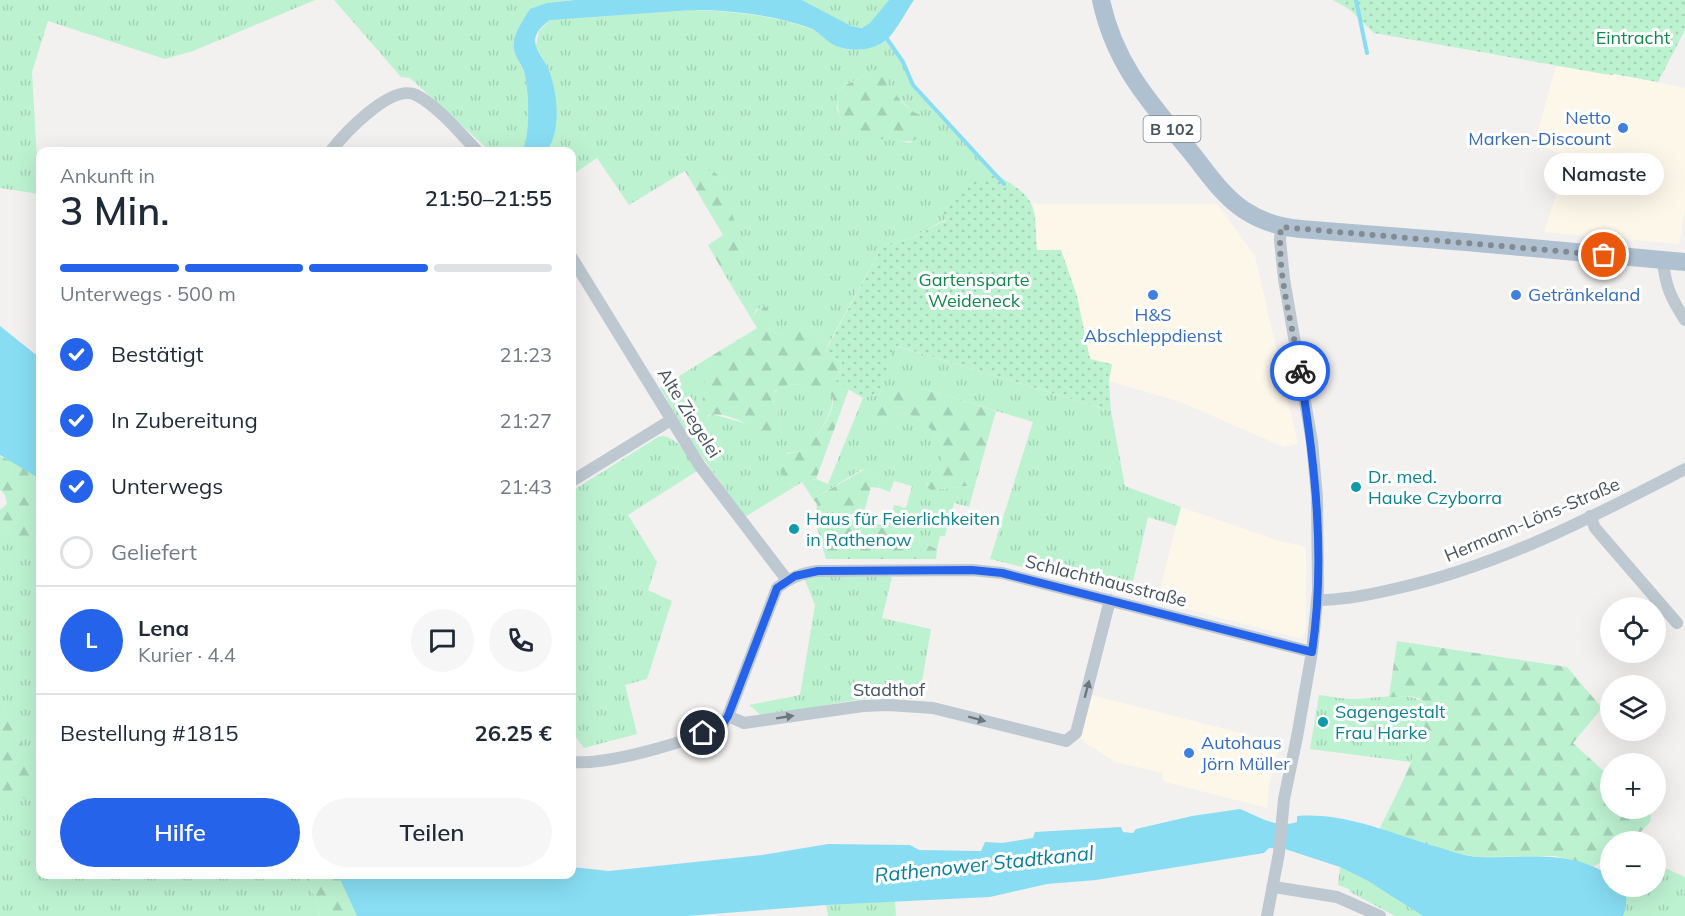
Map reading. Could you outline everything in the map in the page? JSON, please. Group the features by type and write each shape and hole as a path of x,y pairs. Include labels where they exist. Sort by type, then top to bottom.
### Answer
{"main road":[{"name":"B 102","path":"1101,0 1110,33 1137,86 1226,194 1242,208 1263,221 1281,227 1685,262"}],"street":[{"path":"334,147 346,132 388,99 408,93 415,94 434,109 473,147"},
{"path":"1267,916 1280,848 1280,824 1312,652 1318,600 1317,497 1312,442 1284,279 1281,227"},
{"path":"1663,260 1665,280 1670,296 1685,320"},
{"name":"Alte Ziegelei","path":"576,265 700,466 787,580"},
{"path":"576,479 671,420"},
{"name":"Hermann-Löns-Straße","path":"1318,600 1381,592 1446,576 1537,541 1685,469"},
{"path":"1590,516 1595,528 1677,623"},
{"name":"Schlachthausstraße","path":"787,580 818,571 972,570 1002,573 1312,652"},
{"path":"576,762 585,763 660,747 722,725 728,716 772,598 777,588 787,580"},
{"name":"Stadthof","path":"728,716 744,723 863,706 933,708 1066,741 1076,734 1110,600"},
{"path":"1274,887 1337,897 1380,916"}],"shaded area":[{"path":"1556,66 1614,74 1685,88 1685,209 1679,244 1544,232 1569,156 1534,145"},
{"path":"1033,204 1217,204 1255,256 1298,444 1284,447 1178,401 1109,381 1090,359 1077,296 1061,250 1037,250 1036,216"},
{"path":"1181,507 1276,540 1306,547 1306,629 1302,639 1157,601"},
{"name":"Autohaus Jörn Müller","path":"1091,695 1280,743 1269,785 1267,808 1162,781 1163,773 1115,762 1079,737"}],"green space":[{"path":"0,0 315,0 193,51 165,59 48,21 32,72 36,147 36,194 0,188"},
{"path":"334,0 575,0 547,3 514,52 523,70 528,99 527,135 524,147 486,147 410,78 401,77"},
{"path":"802,0 889,0 874,21 861,27 835,19"},
{"name":"Eintracht","path":"1333,0 1685,0 1685,30 1658,82 1374,33 1350,10"},
{"path":"692,10 722,11 797,24 816,31 846,49 867,48 886,41 902,63 913,84 998,175 994,173 940,207 946,219 910,239 883,245 829,343 812,327 807,326 798,333 790,335 770,331 769,325 757,309 751,318 725,275 735,271 743,252 718,175 713,171 685,171 629,205 597,158 576,172 576,147 550,147 550,75 536,46 539,31 550,20","holes":["870,69 914,113 916,139 910,143 845,129 837,109 838,91 846,84 859,79"]},
{"path":"870,69 879,71 902,102 920,115 916,139 913,141 859,135 848,132 842,124 837,101 838,91 859,79"},
{"path":"707,170 718,175 744,248 737,271 725,275 708,245 723,235 685,171"},
{"name":"Gartensparte Weideneck","path":"994,173 1019,190 1031,203 1034,211 1037,250 1061,250 1077,296 1090,359 1112,364 1109,381 1111,411 894,345 880,393 863,398 836,382 842,364 826,350 883,245 910,239 946,220 940,207 967,185"},
{"path":"761,306 764,306 770,313 770,331 790,335 807,326 812,327 829,343 826,350 842,364 836,382 849,389 816,479 802,482 794,487 785,482 781,470 781,459 806,447 822,428 830,413 833,400 827,391 814,386 787,385 775,391 773,401 780,418 781,429 774,436 766,437 739,420 716,414 708,415 703,430 690,440 684,429 701,405 705,392 705,360 757,328 751,318"},
{"path":"893,345 1111,411 1125,486 1181,507 1176,526 1148,517 1130,594 990,559 1033,422 921,388 873,417 905,414 919,420 933,431 943,454 941,464 926,484 933,490 975,485 969,507 954,503 945,536 940,536 937,549 888,527 894,505 906,508 912,486 894,481 890,492 879,488 880,483 865,469 813,499 802,482 816,479 828,484 863,398 880,393"},
{"path":"705,360 705,392 701,405 684,429 660,388"},
{"path":"785,385 810,385 822,388 831,395 832,406 817,436 809,445 796,452 787,453 788,484 794,487 745,517 690,440 703,430 706,418 712,414 780,430 781,423 773,400 774,394"},
{"path":"921,388 996,411 975,485 932,490 928,488 927,481 938,467 942,457 940,443 932,430 919,419 906,414 887,418 873,417 880,393"},
{"path":"658,437 670,438 680,445 697,471 628,515 657,562 648,590 672,601 647,679 625,685 637,734 584,748 576,737 576,488"},
{"path":"0,456 24,467 36,476 36,543 12,538 0,513 0,510 7,504 5,495 0,490"},
{"path":"865,469 880,483 879,488 871,487 862,519 888,527 937,549 936,559 826,559 815,520 817,504 813,499"},
{"path":"0,513 12,538 36,544 36,756 20,743 0,702"},
{"path":"818,576 892,577 882,618 931,629 919,699 862,699 762,716 749,705 800,695 815,605 804,578"},
{"path":"1397,641 1567,667 1600,706 1600,710 1573,743 1600,768 1600,819 1650,819 1650,822 1641,831 1600,831 1600,863 1594,866 1555,856 1478,857 1460,854 1379,830 1410,765 1427,712 1425,703 1418,698 1389,697"},
{"path":"1319,695 1344,699 1402,696 1420,700 1425,704 1427,717 1411,762 1310,749"},
{"path":"0,702 20,743 36,756 36,795 14,798 0,790"},
{"path":"0,790 19,797 36,795 36,879 307,879 317,901 320,916 0,916"},
{"path":"1340,867 1368,881 1423,916 1395,916 1338,885"},
{"path":"1666,868 1685,877 1685,916 1623,916 1627,903 1625,897 1666,897"},
{"path":"307,879 340,879 357,916 320,916 317,901"},
{"path":"895,901 896,916 828,916 826,905"}],"water":[{"path":"575,0 802,0 851,26 862,28 870,23 889,0 914,0 889,38 874,47 861,50 836,46 814,30 796,23 737,12 692,10 550,20 541,27 535,40 550,73 555,93 557,113 554,133 549,147 524,147 528,123 528,98 525,76 514,50 514,43 520,25 530,9 547,3"},
{"path":"0,326 36,355 36,477 0,455"},
{"name":"Rathenower Stadtkanal","path":"1240,809 1268,821 1282,824 1297,822 1297,816 1332,817 1384,830 1456,853 1473,856 1564,858 1580,862 1600,870 1600,897 1626,897 1626,908 1623,916 1423,916 1368,881 1340,867 1285,849 1269,848 1264,853 1096,880 1047,884 990,897 826,905 687,916 357,916 340,879 576,879 576,867 609,871 762,855 828,844 910,845 919,850 981,851 985,842 1002,843 1033,838 1035,832 1121,827 1123,832 1133,833 1136,829 1192,816"}],"waterway":[{"path":"1356,0 1367,53"},
{"path":"885,36 903,62 913,85 1004,184"}],"way so far":[{"path":"1300,371 1284,279 1281,227 1604,255"}],"place":[{"name":"Netto Marken-Discount","path":"1623,128"},
{"name":"Namaste","path":"1604,255"},
{"name":"H&S Abschleppdienst","path":"1153,295"},
{"name":"Getränkeland","path":"1516,295"},
{"name":"Dr. med. Hauke Czyborra","path":"1356,487"},
{"name":"Haus für Feierlichkeiten in Rathenow","path":"794,529"},
{"name":"Sagengestalt Frau Harke","path":"1323,722"},
{"name":"Autohaus Jörn Müller","path":"1189,753"}],"route":[{"path":"703,733 722,725 728,716 777,588 787,580 805,572 972,570 1002,573 1312,652 1318,600 1317,497 1312,442 1300,371"}]}
